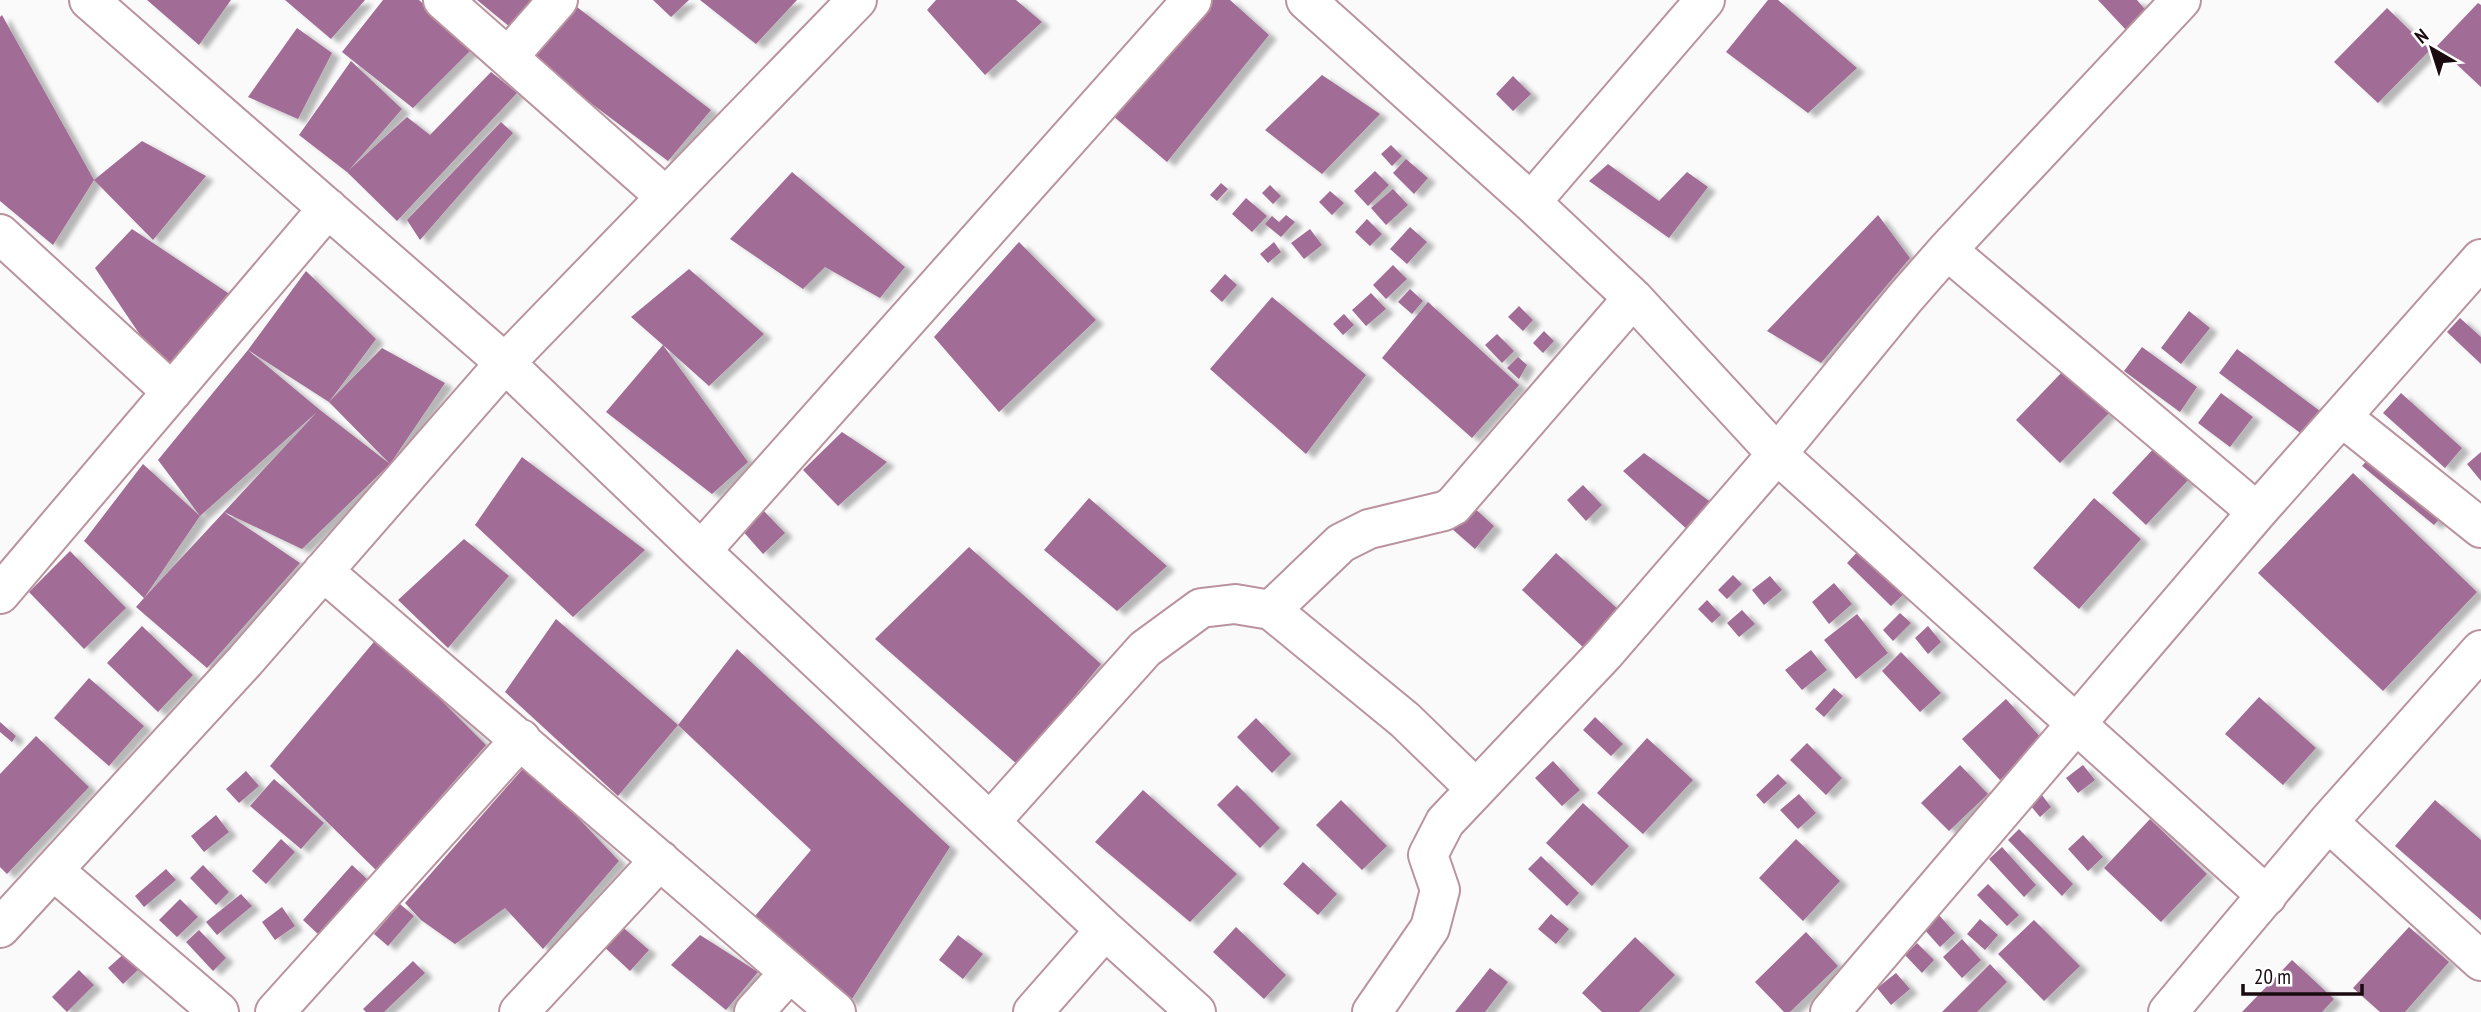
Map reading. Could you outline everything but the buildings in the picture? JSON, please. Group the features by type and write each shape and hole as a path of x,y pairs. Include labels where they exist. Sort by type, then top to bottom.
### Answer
{"street":[{"path":"89,0 505,363 701,551 1196,1012"},
{"path":"443,0 666,197"},
{"path":"508,57 558,0"},
{"path":"0,928 245,661 505,363 857,0"},
{"path":"701,551 1192,0"},
{"path":"1306,0 1531,202 1633,298 1777,454 2267,896"},
{"path":"1531,202 1705,0"},
{"path":"1372,1012 1430,928 1440,890 1428,855 1445,822 1604,654 1777,454 1947,250 2181,0"},
{"path":"0,594 328,208"},
{"path":"0,234 172,392"},
{"path":"1947,250 2257,512"},
{"path":"1830,1012 2257,512 2481,259"},
{"path":"1271,610 1340,543 1369,529 1444,511 1453,506 1633,298"},
{"path":"2342,417 2481,528"},
{"path":"323,571 836,1012"},
{"path":"990,822 1144,649 1201,608 1235,604 1271,610 1405,720 1476,789"},
{"path":"2173,1011 2328,822 2481,650"},
{"path":"275,1012 521,739"},
{"path":"2328,822 2481,961"},
{"path":"519,1012 660,860"},
{"path":"53,870 219,1012"},
{"path":"1033,1012 1105,930"},
{"path":"754,1012 790,972"}]}
